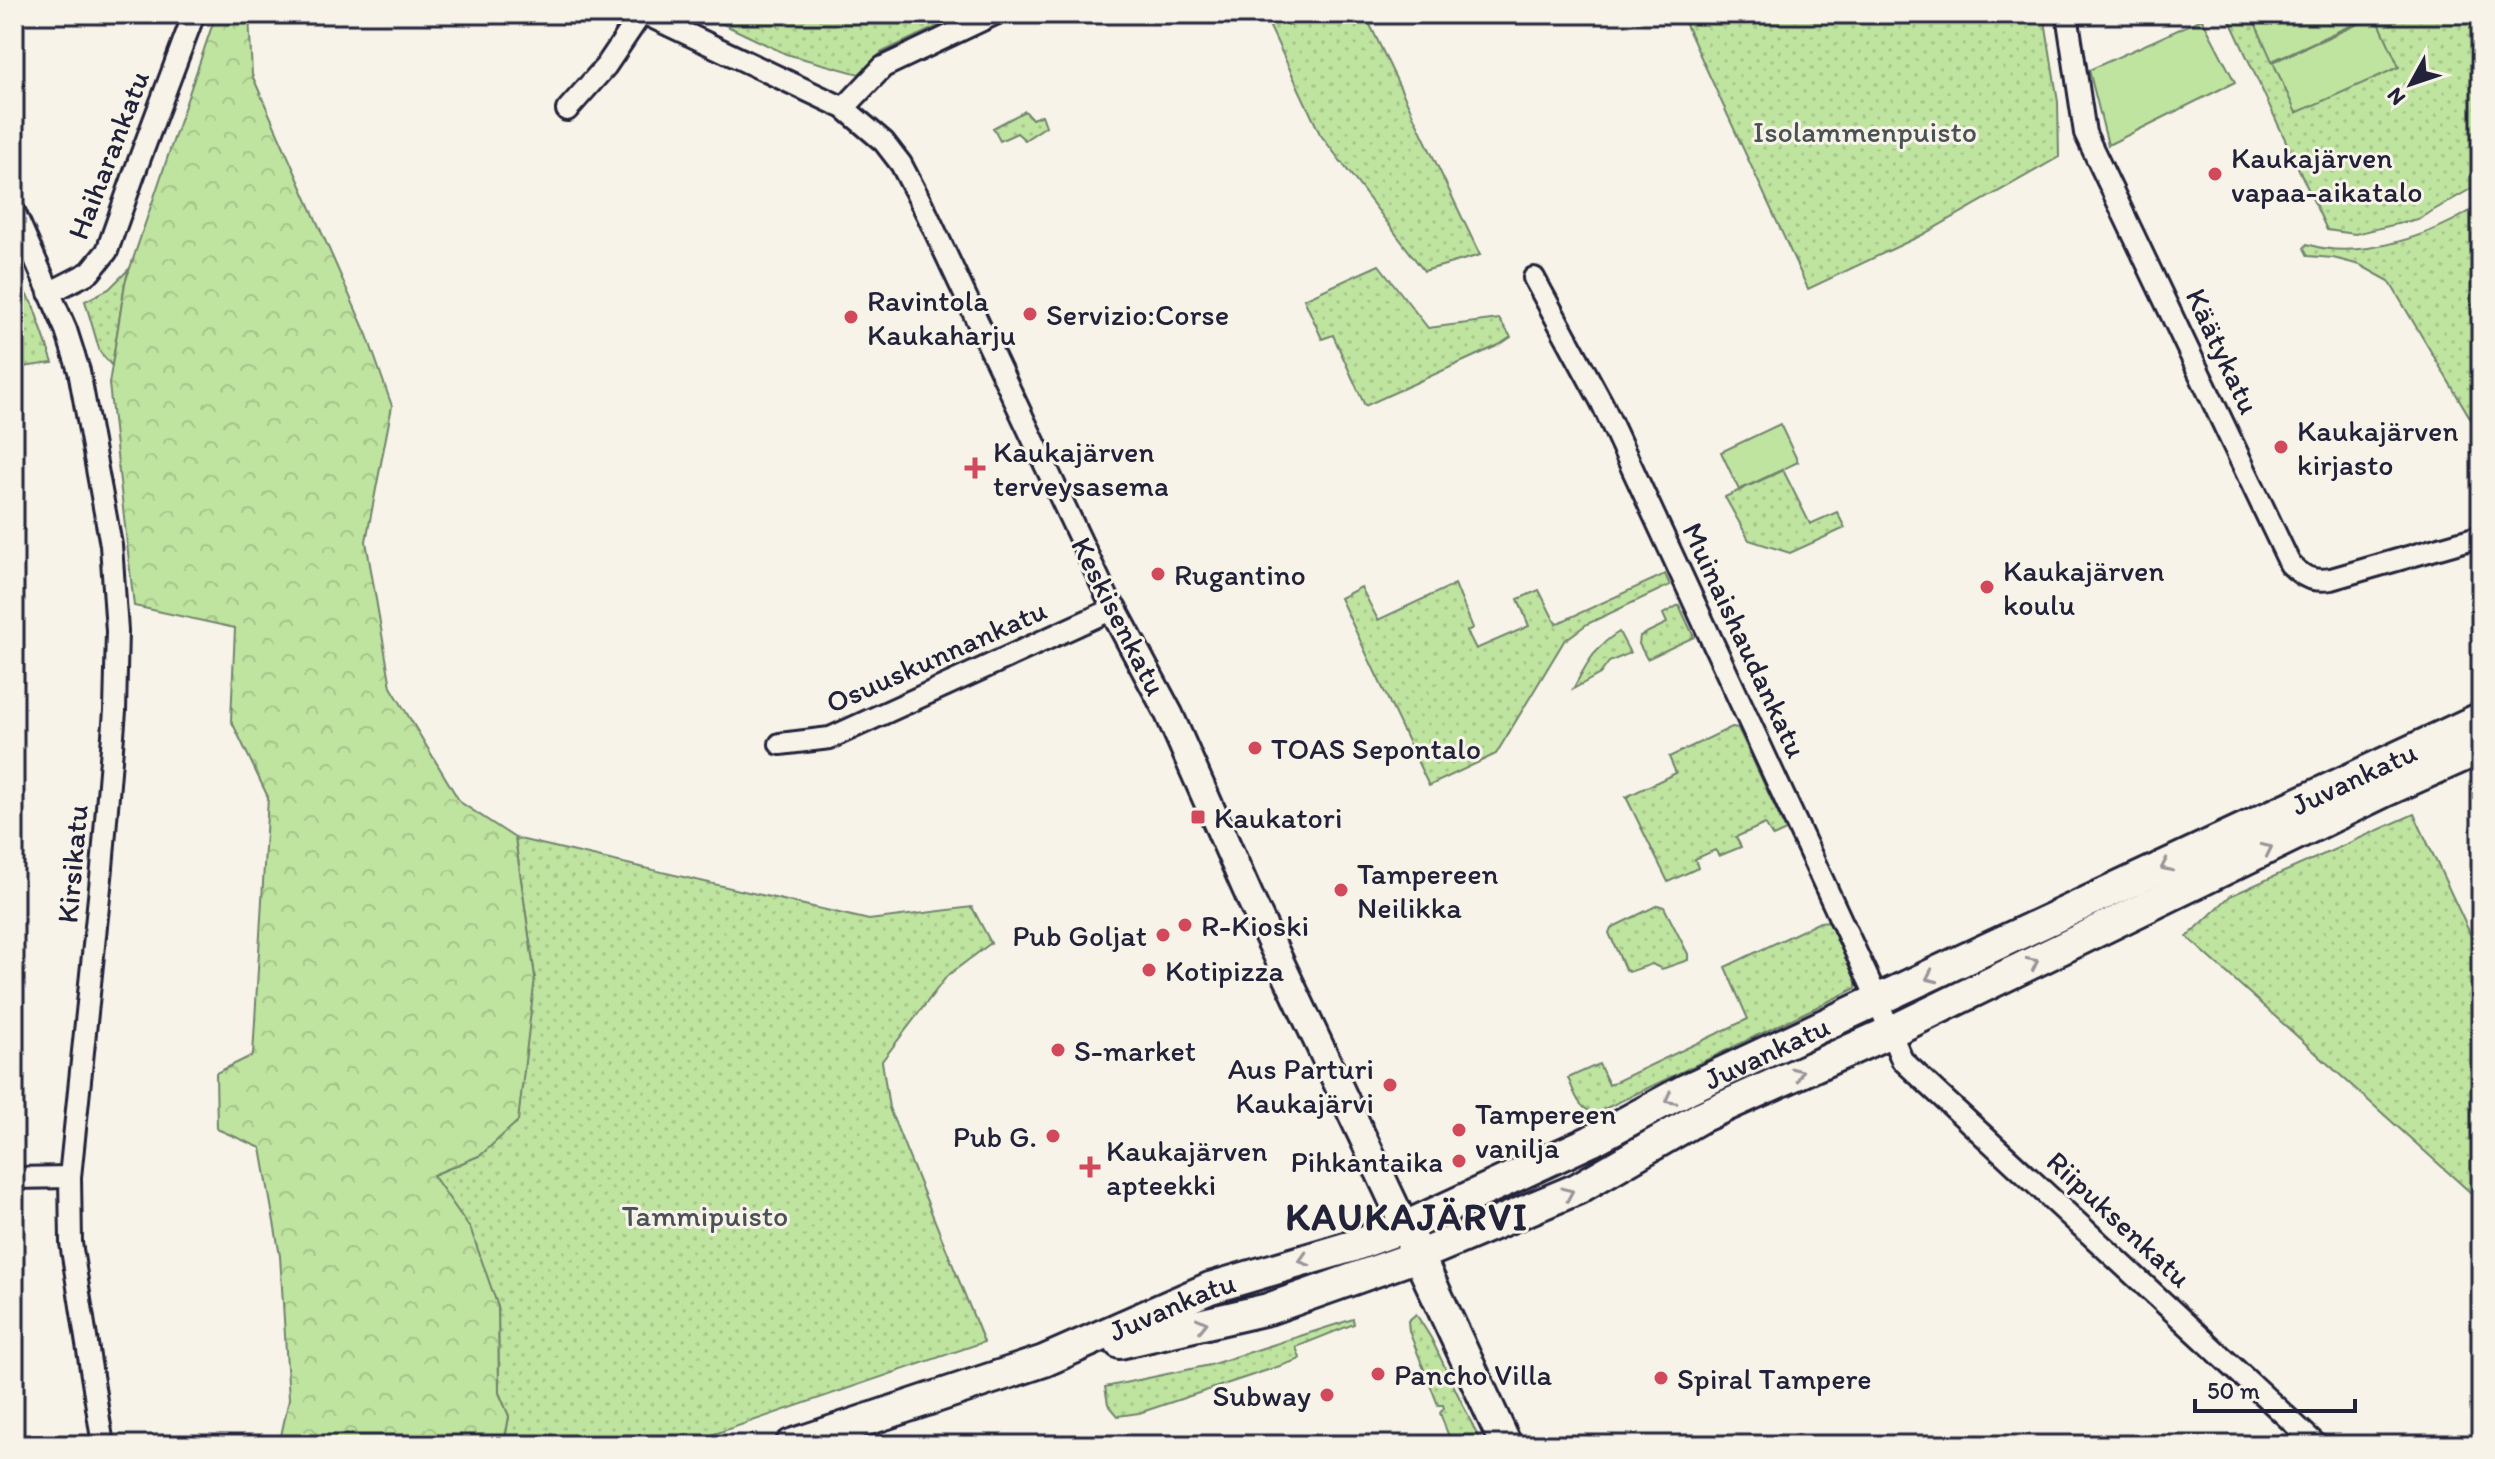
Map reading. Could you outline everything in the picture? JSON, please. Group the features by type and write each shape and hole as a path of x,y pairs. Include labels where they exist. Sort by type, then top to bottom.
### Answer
{"main road":[{"name":"Juvankatu","path":"1044,1361 1210,1288 1353,1246 1405,1227 1591,1141 1687,1089 2481,718"},
{"name":"Juvankatu","path":"791,1445 1044,1361 1268,1309 1418,1256 1577,1189 1701,1117 1890,1032 2385,791 2481,748"},
{"name":"Keskisenkatu","path":"1405,1227 1506,1445"}],"street":[{"name":"Haiharankatu","path":"49,293 90,272 107,251 194,14"},
{"name":"Keskisenkatu","path":"643,14 844,108 884,142 901,164 1113,609 1169,714 1251,900 1405,1227"},
{"path":"567,110 606,66 643,14"},
{"path":"844,108 883,67 995,14"},
{"name":"Käätykatu","path":"2067,14 2085,133 2290,564 2306,578 2317,581 2331,579 2481,536"},
{"name":"Kirsikatu","path":"14,211 66,330 79,371 111,545 117,631 115,711 70,1177 71,1243 103,1445"},
{"name":"Muinaishaudankatu","path":"1534,278 1602,403 1890,1032"},
{"name":"Osuuskunnankatu","path":"780,744 830,738 1113,609"},
{"name":"Riipuksenkatu","path":"1890,1032 1902,1060 2317,1445"},
{"path":"14,1178 70,1177"}],"green space":[{"path":"216,14 249,14 252,75 367,335 392,406 366,541 391,687 460,802 515,838 535,977 518,1121 481,1155 433,1175 471,1230 498,1307 499,1393 509,1416 504,1445 279,1445 289,1399 280,1256 261,1148 217,1129 216,1073 253,1055 268,797 231,720 235,628 134,606 109,384 125,283"},
{"path":"702,14 964,14 882,52 859,74 786,54"},
{"path":"1264,14 1365,14 1480,255 1424,271 1320,134"},
{"name":"Isolammenpuisto","path":"1681,14 2044,14 2058,102 2059,157 1922,235 1808,289"},
{"path":"2227,14 2481,14 2481,183 2418,219 2355,234 2327,230"},
{"path":"2251,14 2376,14 2272,61"},
{"path":"2376,16 2399,67 2296,113 2273,62"},
{"path":"2202,19 2235,82 2108,145 2089,70"},
{"path":"1025,111 1032,119 1042,115 1046,126 1025,140 1017,133 1000,141 993,128"},
{"path":"2481,204 2481,300 2472,305 2481,325 2481,436 2389,281 2360,265 2308,256 2304,248 2307,244 2350,250 2397,242 2443,225"},
{"path":"1379,265 1428,328 1499,319 1511,337 1365,406 1333,335 1322,339 1304,299"},
{"path":"129,269 112,366 100,352 85,301 109,289"},
{"path":"14,293 26,294 33,305 53,363 14,368"},
{"path":"1780,424 1798,462 1739,490 1721,452"},
{"path":"1783,470 1810,524 1837,512 1845,528 1790,553 1749,540 1725,497"},
{"path":"1665,574 1670,585 1587,624 1564,641 1496,754 1429,786 1340,598 1361,587 1378,620 1455,584 1473,628 1467,631 1476,649 1529,626 1518,599 1539,590 1556,624"},
{"path":"1679,605 1694,637 1647,659 1639,644 1640,636 1667,623 1663,614"},
{"path":"1619,632 1630,653 1609,662 1600,674 1573,689 1597,650"},
{"path":"1732,727 1738,728 1786,831 1773,837 1765,824 1736,837 1741,847 1719,856 1715,850 1695,859 1698,868 1668,882 1626,797 1676,773 1669,757"},
{"path":"2414,814 2481,957 2481,1202 2187,937 2230,896"},
{"name":"Tammipuisto","path":"515,838 869,920 972,907 991,943 947,976 882,1061 889,1108 984,1342 682,1445 504,1445 509,1416 499,1393 498,1307 433,1175 481,1155 535,977"},
{"path":"1658,905 1664,907 1688,954 1688,960 1662,969 1652,964 1629,972 1609,933 1611,928"},
{"path":"1828,921 1856,978 1856,988 1596,1113 1581,1105 1568,1078 1599,1064 1609,1085 1748,1019 1725,967"},
{"path":"1416,1314 1431,1338 1482,1445 1452,1445 1440,1413 1443,1405 1438,1405 1409,1331 1408,1321"},
{"path":"1353,1319 1354,1324 1296,1347 1298,1360 1139,1413 1118,1416 1108,1404 1105,1387 1210,1365"}],"place":[{"name":"Kaukajärven vapaa-aikatalo","path":"2215,174"},
{"name":"Servizio:Corse","path":"1030,314"},
{"name":"Ravintola Kaukaharju","path":"851,317"},
{"name":"Kaukajärven kirjasto","path":"2281,447"},
{"name":"Kaukajärven terveysasema","path":"975,468"},
{"name":"Rugantino","path":"1158,574"},
{"name":"Kaukajärven koulu","path":"1987,587"},
{"name":"TOAS Sepontalo","path":"1255,748"},
{"name":"Kaukatori","path":"1198,817"},
{"name":"Tampereen Neilikka","path":"1341,890"},
{"name":"R-Kioski","path":"1185,925"},
{"name":"Pub Goljat","path":"1163,935"},
{"name":"Kotipizza","path":"1149,970"},
{"name":"S-market","path":"1058,1050"},
{"name":"Aus Parturi Kaukajärvi","path":"1390,1085"},
{"name":"Tampereen vanilja","path":"1459,1130"},
{"name":"Pub G.","path":"1053,1136"},
{"name":"Pihkantaika","path":"1459,1161"},
{"name":"Kaukajärven apteekki","path":"1090,1167"},
{"name":"Pancho Villa","path":"1378,1374"},
{"name":"Spiral Tampere","path":"1661,1378"},
{"name":"Subway","path":"1327,1395"}],"district":[{"name":"KAUKAJÄRVI","path":"1407,1217"}]}
